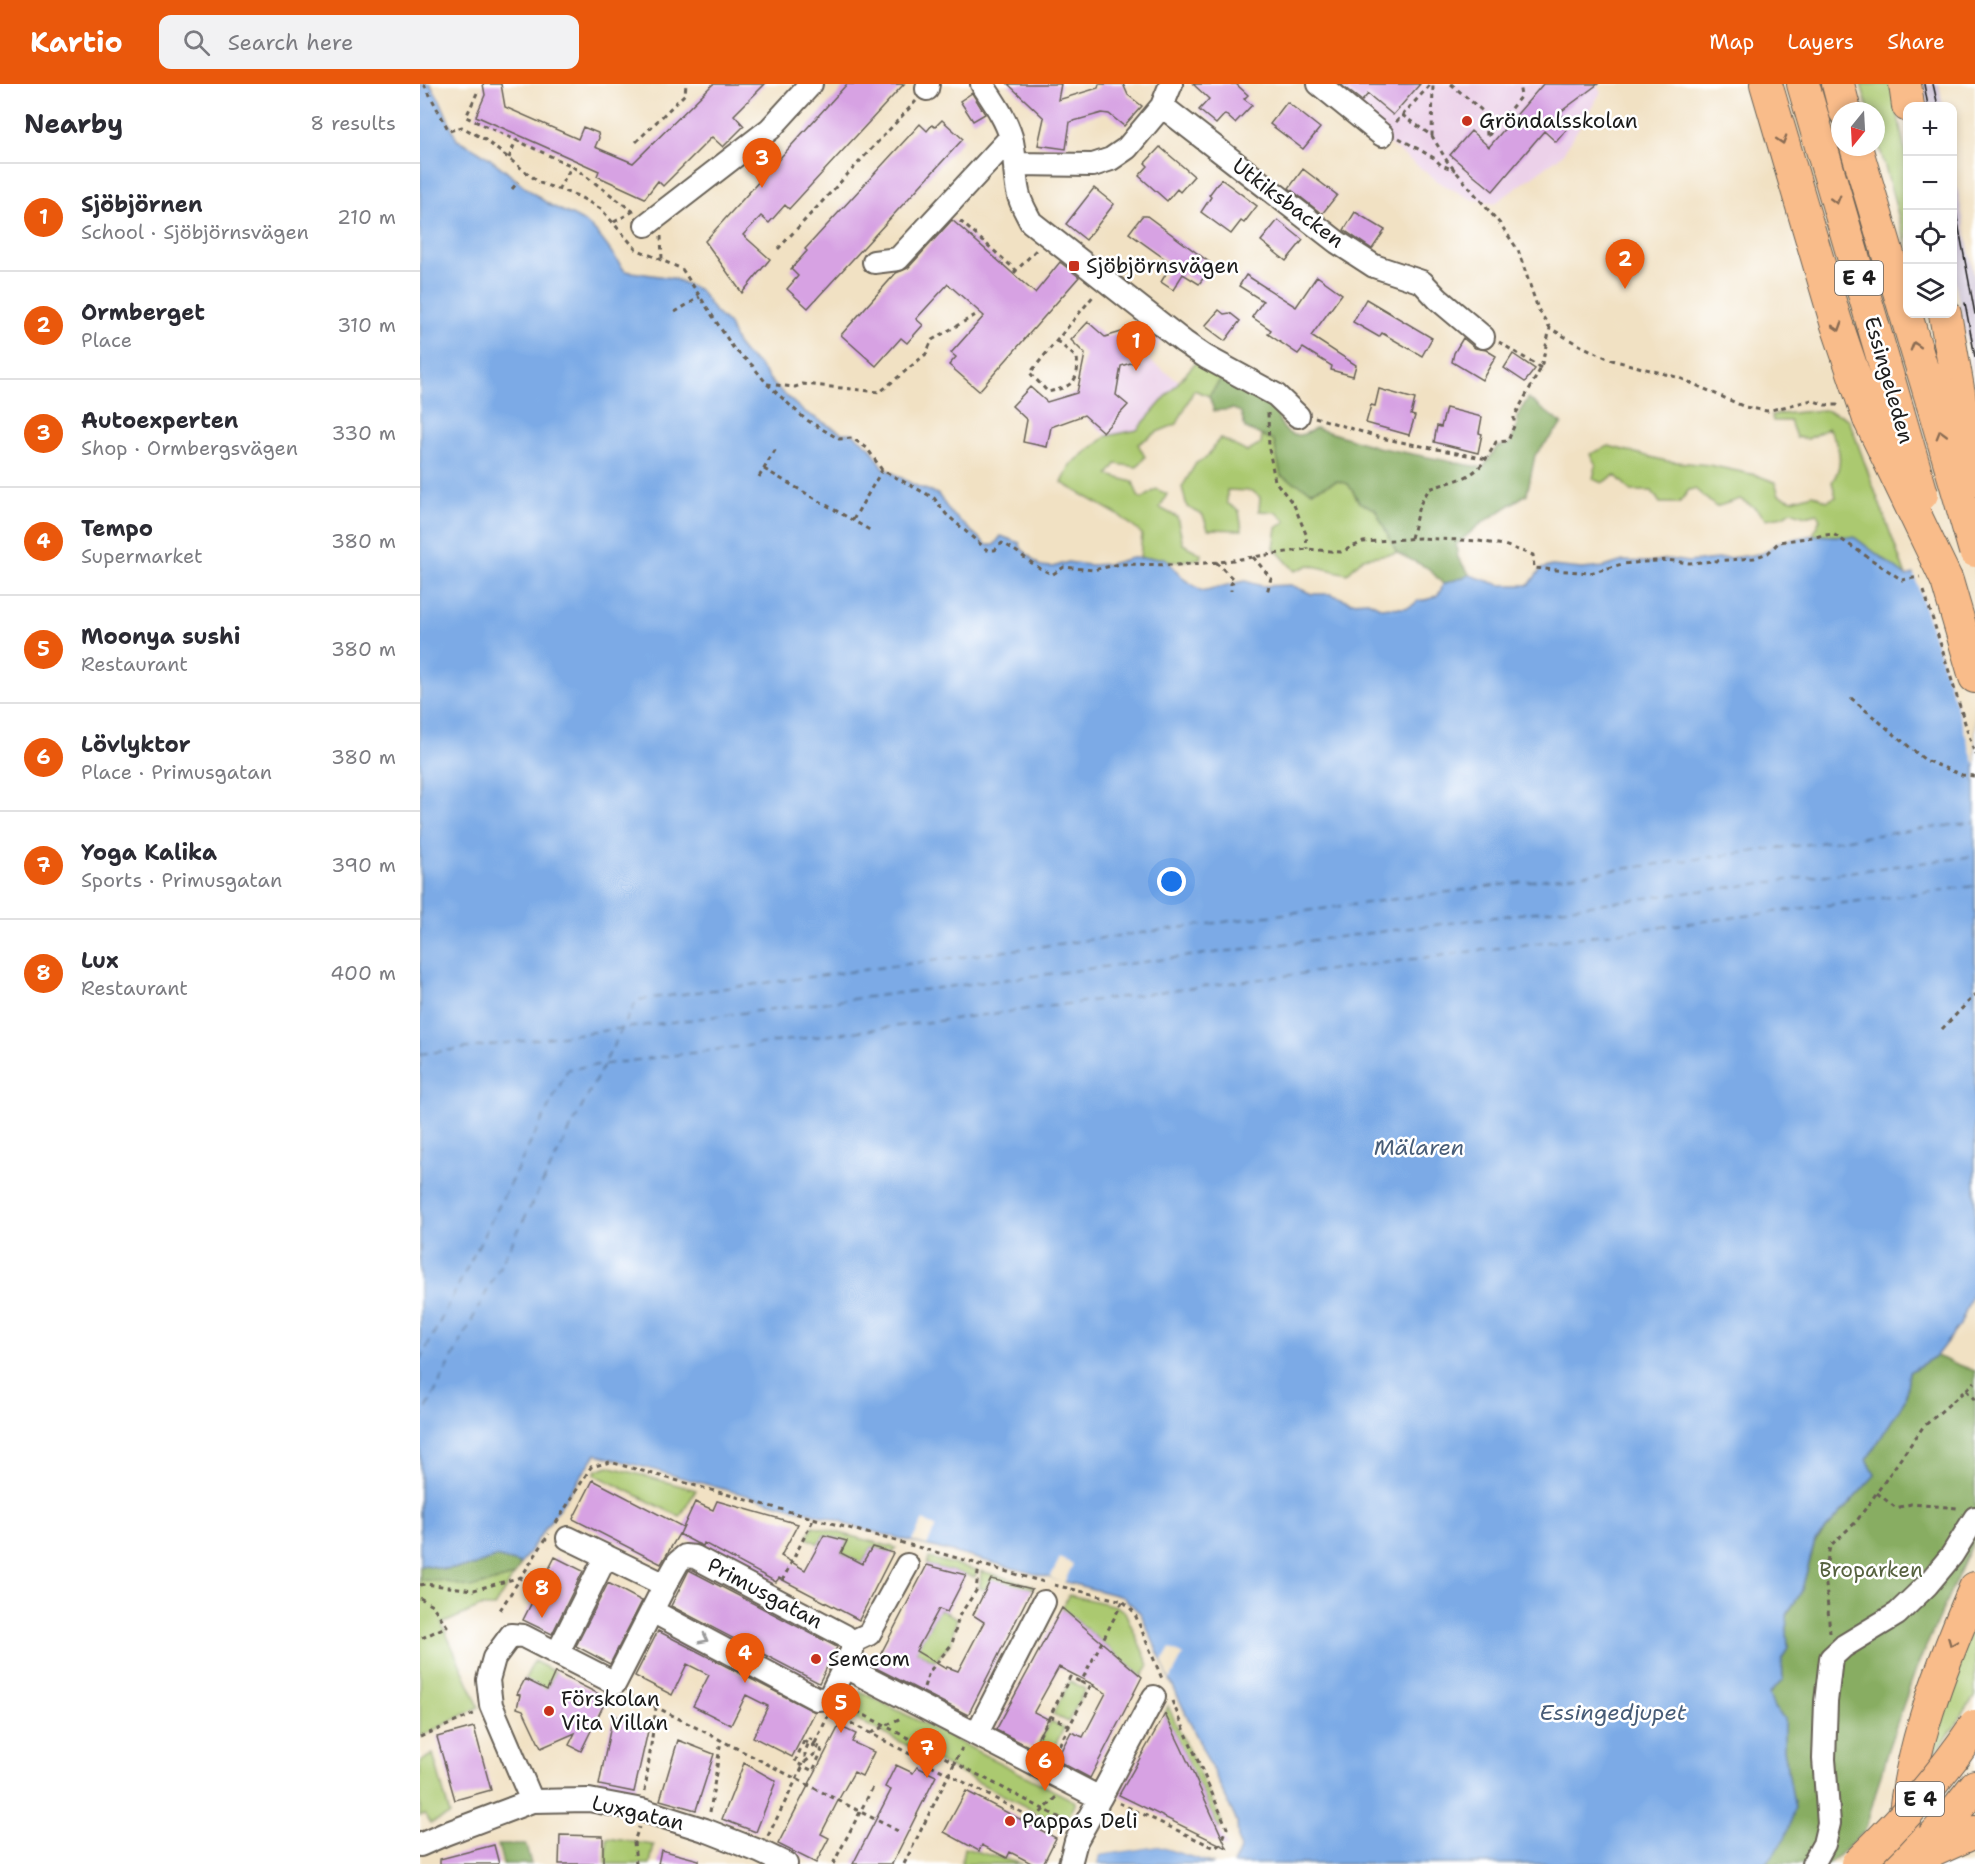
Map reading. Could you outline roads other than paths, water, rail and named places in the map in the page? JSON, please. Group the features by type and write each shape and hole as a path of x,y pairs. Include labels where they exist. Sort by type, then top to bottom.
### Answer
{"highway":[{"path":"1766,84 1836,322 1883,415 1929,577 1975,677"},
{"name":"Essingeleden","path":"1803,84 1820,144 1883,415"},
{"path":"1838,84 1843,102"},
{"path":"1905,84 1907,102"},
{"name":"Essingeleden","path":"1859,156 1946,398 1975,550"},
{"path":"1945,318 1946,398 1975,508"},
{"path":"1975,1588 1927,1708 1911,1774 1902,1841 1907,1863 1975,1832"},
{"name":"E 4","path":"1857,1864 1923,1796 1955,1756 1975,1726"},
{"name":"E 4","path":"1907,1863 1975,1786"}],"street":[{"path":"640,218 770,129 811,84"},
{"path":"982,84 1002,114 1011,137 1018,191 1022,207 1031,222 1191,347 1276,395 1298,416"},
{"path":"1016,164 1093,165 1111,159 1127,148 1162,106 1170,84"},
{"path":"1319,84 1389,135"},
{"name":"Utkiksbacken","path":"1162,106 1337,242 1374,266 1422,282 1438,299 1484,336"},
{"path":"874,262 898,259 1011,137"},
{"path":"1813,1864 1824,1844 1829,1823 1824,1759 1826,1702 1831,1658 1844,1646 1897,1614 1927,1586 1952,1555 1970,1513"},
{"path":"568,1538 665,1585"},
{"path":"558,1653 606,1556"},
{"name":"Primusgatan","path":"532,1801 491,1705 488,1680 494,1658 511,1635 523,1636 615,1683 665,1585 678,1562 685,1556 694,1557 845,1636 852,1642"},
{"path":"652,1611 817,1699 829,1698 852,1651 852,1642 869,1634 907,1565"},
{"path":"970,1739 1044,1602"},
{"path":"845,1667 970,1739 1105,1798"},
{"path":"1070,1864 1076,1841 1105,1798 1154,1697"},
{"name":"Luxgatan","path":"420,1845 532,1801 589,1800 732,1840 786,1864"}],"water":[{"name":"Mälaren","path":"420,84 430,84 440,100 457,140 493,161 547,203 591,227 625,271 672,278 700,290 715,312 729,325 737,344 745,354 759,365 774,385 803,411 842,433 852,433 870,447 884,468 914,485 938,494 950,512 987,545 994,545 1001,536 1020,543 1021,548 1040,566 1053,567 1068,562 1088,565 1109,564 1131,558 1165,558 1185,580 1202,591 1245,581 1262,586 1291,585 1312,594 1331,594 1351,602 1368,601 1382,608 1401,608 1434,597 1439,593 1443,584 1470,575 1500,585 1529,585 1541,569 1552,566 1582,569 1604,567 1623,561 1649,562 1669,559 1688,562 1746,556 1763,553 1779,542 1813,535 1854,537 1906,576 1975,558 1975,1287 1960,1325 1936,1356 1909,1372 1905,1400 1867,1459 1875,1475 1815,1541 1801,1593 1786,1615 1788,1647 1782,1659 1783,1680 1769,1694 1774,1708 1784,1718 1784,1750 1795,1809 1785,1839 1765,1864 1233,1864 1241,1848 1238,1841 1237,1822 1141,1614 1123,1597 845,1524 596,1454 521,1564 496,1557 473,1566 444,1569 420,1566"},
{"path":"1158,1846 1214,1864 1098,1864 1100,1855"}],"tram line":[{"path":"1924,84 1927,102"},
{"path":"1933,84 1937,102"},
{"path":"1956,210 1975,314"},
{"path":"1965,303 1975,357"}],"place":[{"name":"Gröndalsskolan","path":"1467,121"},
{"name":"Autoexperten","path":"762,188"},
{"name":"Sjöbjörnsvägen","path":"1074,266"},
{"name":"Ormberget","path":"1625,289"},
{"name":"Sjöbjörnen","path":"1136,371"},
{"name":"Lux","path":"542,1618"},
{"name":"Semcom","path":"816,1659"},
{"name":"Tempo","path":"745,1683"},
{"name":"Förskolan Vita Villan","path":"549,1711"},
{"name":"Moonya sushi","path":"841,1733"},
{"name":"Yoga Kalika","path":"927,1778"},
{"name":"Lövlyktor","path":"1045,1791"},
{"name":"Pappas Deli","path":"1010,1821"}],"park label":[{"name":"Broparken","path":"1871,1570"}],"water label":[{"name":"Essingedjupet","path":"1613,1712"}]}
